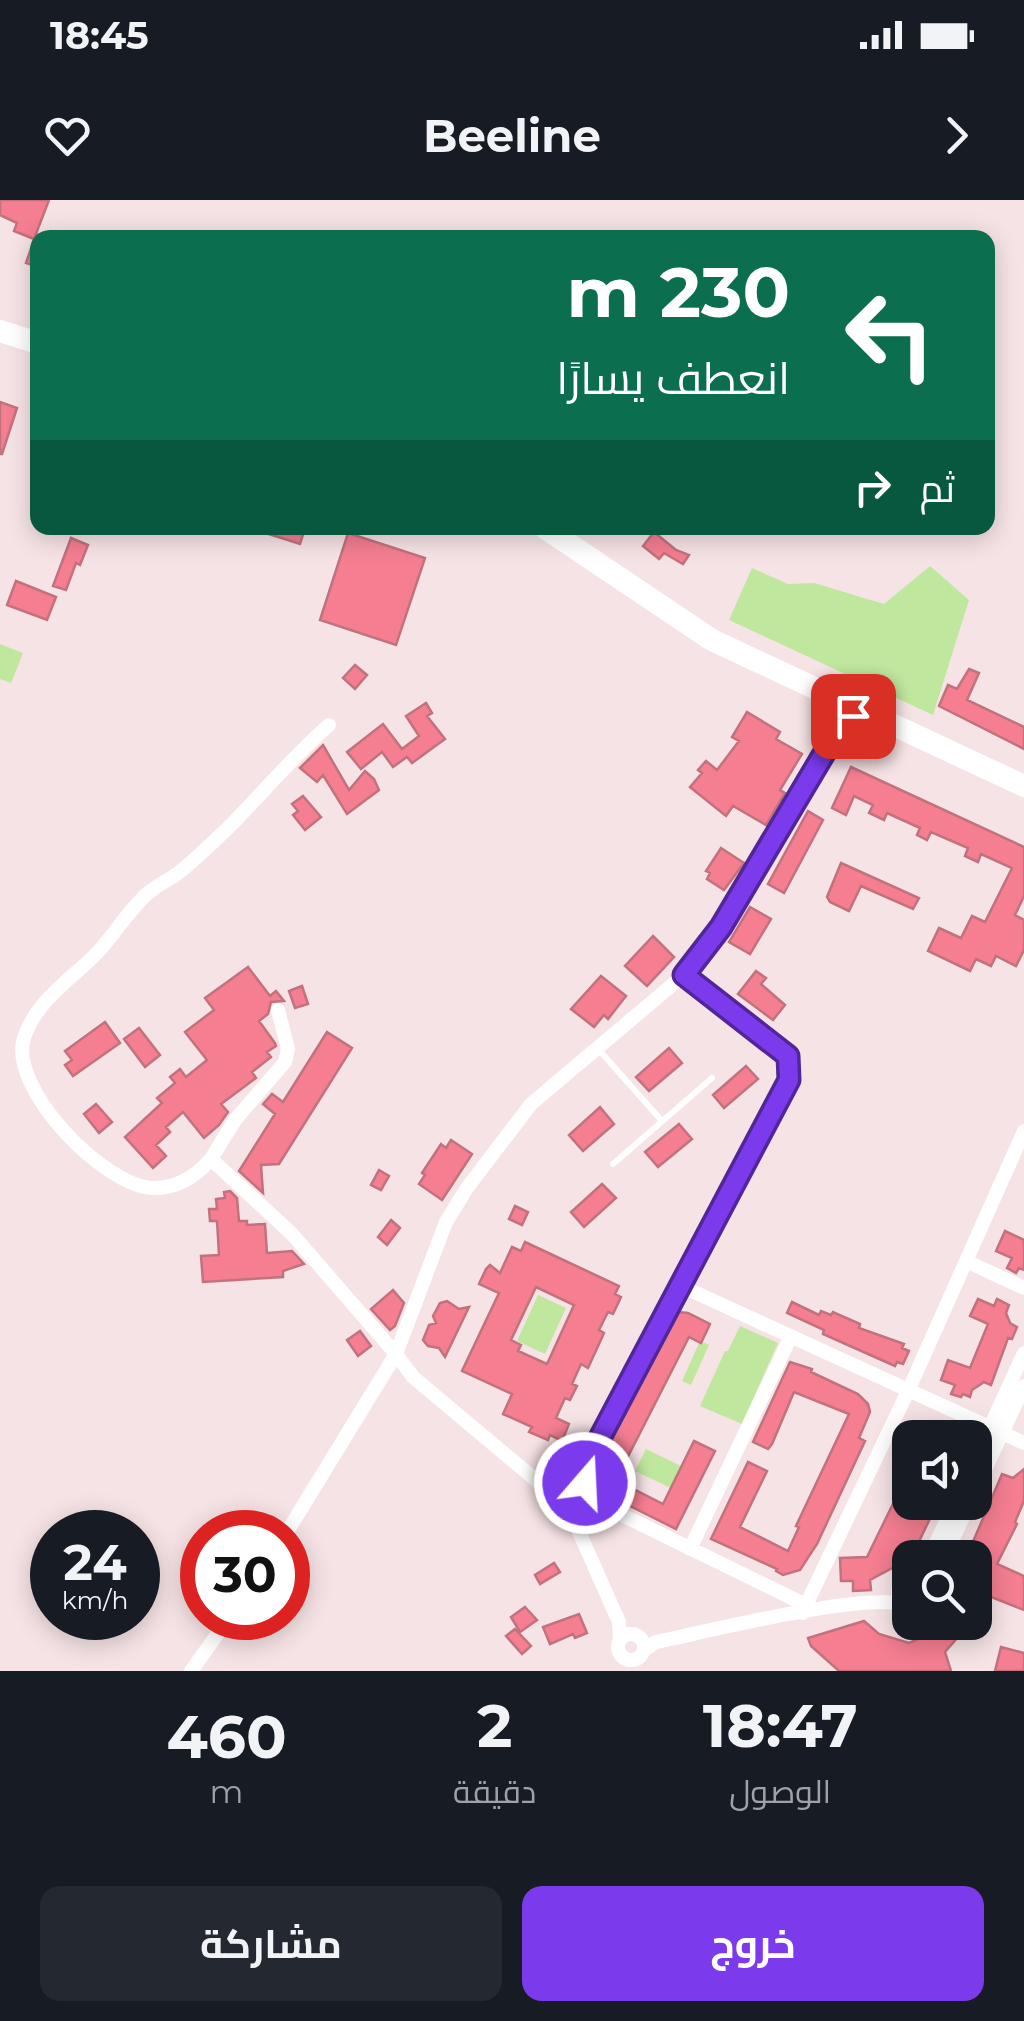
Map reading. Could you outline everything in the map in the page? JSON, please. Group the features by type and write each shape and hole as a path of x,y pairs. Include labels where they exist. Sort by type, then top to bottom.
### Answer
{"highway":[{"path":"0,332 30,341"},
{"path":"0,344 30,353"},
{"path":"555,535 712,640 1024,786"},
{"path":"580,535 716,627 1024,770"}],"street":[{"path":"826,694 838,710 838,730"},
{"path":"301,1510 396,1354 446,1222 467,1188 532,1104 684,975 721,927 838,730 853,716 867,713"},
{"path":"278,1010 288,1049 285,1062 234,1120 211,1159 186,1181 150,1188 98,1165 36,1095 22,1066 23,1040 35,1014 92,958 144,896 178,873 217,838 287,762 329,725"},
{"path":"684,975 779,1046 788,1056 789,1080 584,1468 585,1483 596,1499 612,1510 804,1609"},
{"path":"804,1609 908,1390 1024,1130"},
{"path":"211,1159 292,1234 412,1377 568,1507 620,1622 620,1654 640,1671 648,1649 643,1640 620,1622"},
{"path":"966,1261 1024,1288"},
{"path":"681,1286 1024,1442"},
{"path":"690,1549 791,1336"},
{"path":"992,1444 1024,1352"},
{"path":"992,1437 1024,1386"},
{"path":"883,1600 892,1592"},
{"path":"627,1660 636,1660 648,1649 804,1609 892,1602"},
{"path":"620,1640 627,1634 636,1635"},
{"path":"191,1671 213,1640"}],"lane":[{"path":"598,1049 662,1121"},
{"path":"613,1164 712,1078"}],"green space":[{"path":"930,566 969,600 933,715 729,620 752,568 788,584 814,583 884,604"},
{"path":"0,644 23,653 11,683 0,679"},
{"path":"538,1295 566,1308 545,1354 517,1341"},
{"path":"740,1326 778,1343 742,1424 700,1406"},
{"path":"700,1341 709,1345 691,1385 682,1381"},
{"path":"646,1449 683,1467 673,1489 635,1471"}],"building":[{"path":"0,200 49,200 37,230 30,230 30,237 14,231 17,223 0,215"},
{"path":"0,402 17,408 2,454 0,454"},
{"path":"272,535 303,535 300,544"},
{"path":"347,535 425,558 396,645 320,620"},
{"path":"652,535 658,535 689,555 683,564 664,553 659,559 643,546"},
{"path":"71,538 88,545 66,590 53,586"},
{"path":"16,581 56,597 47,620 7,605"},
{"path":"355,665 367,675 355,689 343,678"},
{"path":"969,669 979,673 967,700 1024,727 1024,749 939,706 948,685 957,689"},
{"path":"426,703 432,713 427,716 445,739 412,763 407,757 393,767 382,752 361,769 347,752 383,724 402,749 419,736 406,716"},
{"path":"747,712 780,732 776,739 802,754 780,790 785,793 766,825 733,806 726,816 690,787 706,761 717,770 739,741 732,737"},
{"path":"323,745 349,790 365,771 379,790 347,814 323,775 317,782 300,768"},
{"path":"851,767 1024,847 1024,896 1015,915 1024,920 1024,950 1016,966 996,956 991,966 976,959 970,971 928,951 939,928 961,938 972,916 985,922 1012,868 981,854 978,862 965,856 968,848 931,832 927,840 917,835 920,828 887,813 884,820 869,813 873,805 854,796 846,815 832,808"},
{"path":"303,796 321,817 305,830 293,815 298,811 292,804"},
{"path":"808,811 823,820 784,893 768,884"},
{"path":"721,848 744,863 724,890 707,879 710,873 706,871"},
{"path":"841,863 919,898 913,909 861,886 849,911 827,897"},
{"path":"750,907 771,919 750,954 729,942"},
{"path":"653,936 674,957 647,986 625,966"},
{"path":"248,967 270,996 276,991 284,1001 271,1002 268,1014 259,1021 276,1046 267,1052 271,1057 252,1072 256,1078 221,1104 228,1112 204,1138 183,1112 166,1127 170,1132 156,1145 166,1156 153,1168 125,1137 162,1103 157,1098 175,1083 170,1077 180,1069 186,1077 207,1060 185,1032 214,1010 205,998"},
{"path":"756,971 766,978 761,984 785,1005 773,1020 738,994"},
{"path":"601,976 626,996 608,1019 604,1015 594,1027 571,1009"},
{"path":"302,986 308,1004 295,1008 289,991"},
{"path":"105,1022 120,1043 73,1076 65,1065 72,1060 65,1051"},
{"path":"139,1028 160,1055 145,1067 124,1039"},
{"path":"327,1032 352,1048 279,1164 261,1165 263,1193 239,1171 275,1114 263,1104 272,1094 283,1102"},
{"path":"669,1048 682,1063 649,1091 636,1077"},
{"path":"746,1066 758,1079 724,1108 713,1095"},
{"path":"96,1104 112,1122 99,1133 84,1114"},
{"path":"600,1107 614,1124 583,1151 569,1135"},
{"path":"679,1124 692,1139 658,1167 645,1152"},
{"path":"451,1140 472,1154 442,1200 419,1184 441,1144 446,1148"},
{"path":"379,1170 389,1176 381,1190 371,1185"},
{"path":"602,1184 616,1198 584,1227 571,1212"},
{"path":"230,1191 237,1198 239,1221 247,1221 247,1225 265,1224 267,1253 292,1251 304,1264 283,1271 283,1277 203,1282 201,1256 219,1255 217,1221 210,1221 209,1209 217,1209 216,1199 225,1198 224,1192"},
{"path":"515,1206 528,1212 522,1225 509,1219"},
{"path":"391,1220 400,1228 387,1245 378,1237"},
{"path":"1005,1231 1024,1240 1024,1270 1019,1268 1016,1273 1007,1268 1012,1258 996,1251"},
{"path":"525,1242 619,1286 615,1294 621,1297 599,1330 604,1333 588,1368 581,1364 572,1384 577,1386 570,1400 565,1398 556,1418 569,1424 562,1441 529,1432 532,1427 503,1414 512,1394 462,1371 499,1293 479,1284 486,1269 490,1265 500,1273 512,1247 521,1251","holes":["536,1287 574,1305 547,1364 518,1351 521,1345 511,1340"]},
{"path":"393,1290 404,1303 390,1330 371,1309"},
{"path":"978,1299 994,1306 997,1299 1009,1305 1006,1313 1010,1323 1017,1327 1012,1339 1008,1338 991,1385 984,1382 972,1390 970,1397 961,1397 951,1394 955,1385 941,1380 948,1360 970,1368 988,1324 970,1316"},
{"path":"447,1301 459,1309 469,1307 445,1357 439,1348 428,1346 423,1340 429,1325 436,1323 433,1316 440,1303"},
{"path":"792,1302 819,1315 821,1311 831,1315 833,1312 860,1324 859,1328 904,1344 902,1348 909,1351 903,1364 897,1362 895,1366 823,1334 824,1330 787,1313"},
{"path":"678,1312 710,1324 701,1343 689,1337 616,1480 663,1504 694,1441 715,1451 676,1529 612,1497 601,1487 595,1471"},
{"path":"360,1331 371,1346 358,1356 347,1340"},
{"path":"790,1362 812,1369 811,1372 858,1394 870,1412 859,1438 865,1441 817,1544 800,1570 783,1575 711,1539 748,1462 767,1471 740,1527 788,1551 799,1527 796,1526 849,1414 794,1392 768,1449 753,1442"},
{"path":"1024,1469 1024,1501 997,1564 1024,1576 1024,1610 992,1597 992,1540 974,1540 982,1520 992,1520 992,1497 1002,1474 1013,1478"},
{"path":"892,1506 892,1520 929,1520 920,1540 892,1540 892,1568 870,1580 871,1590 853,1591 853,1581 841,1581 840,1558 867,1557"},
{"path":"554,1563 560,1572 540,1584 535,1575"},
{"path":"525,1607 537,1620 520,1632 511,1617"},
{"path":"579,1614 587,1633 575,1638 573,1634 550,1644 543,1627"},
{"path":"864,1621 892,1640 955,1640 945,1652 951,1671 839,1671 811,1646 808,1638"},
{"path":"515,1629 531,1646 522,1654 506,1636"},
{"path":"1001,1647 1024,1653 1024,1671 995,1671"}],"route":[{"path":"585,1483 584,1468 789,1080 788,1056 684,975 721,927 838,730 853,716"}]}
